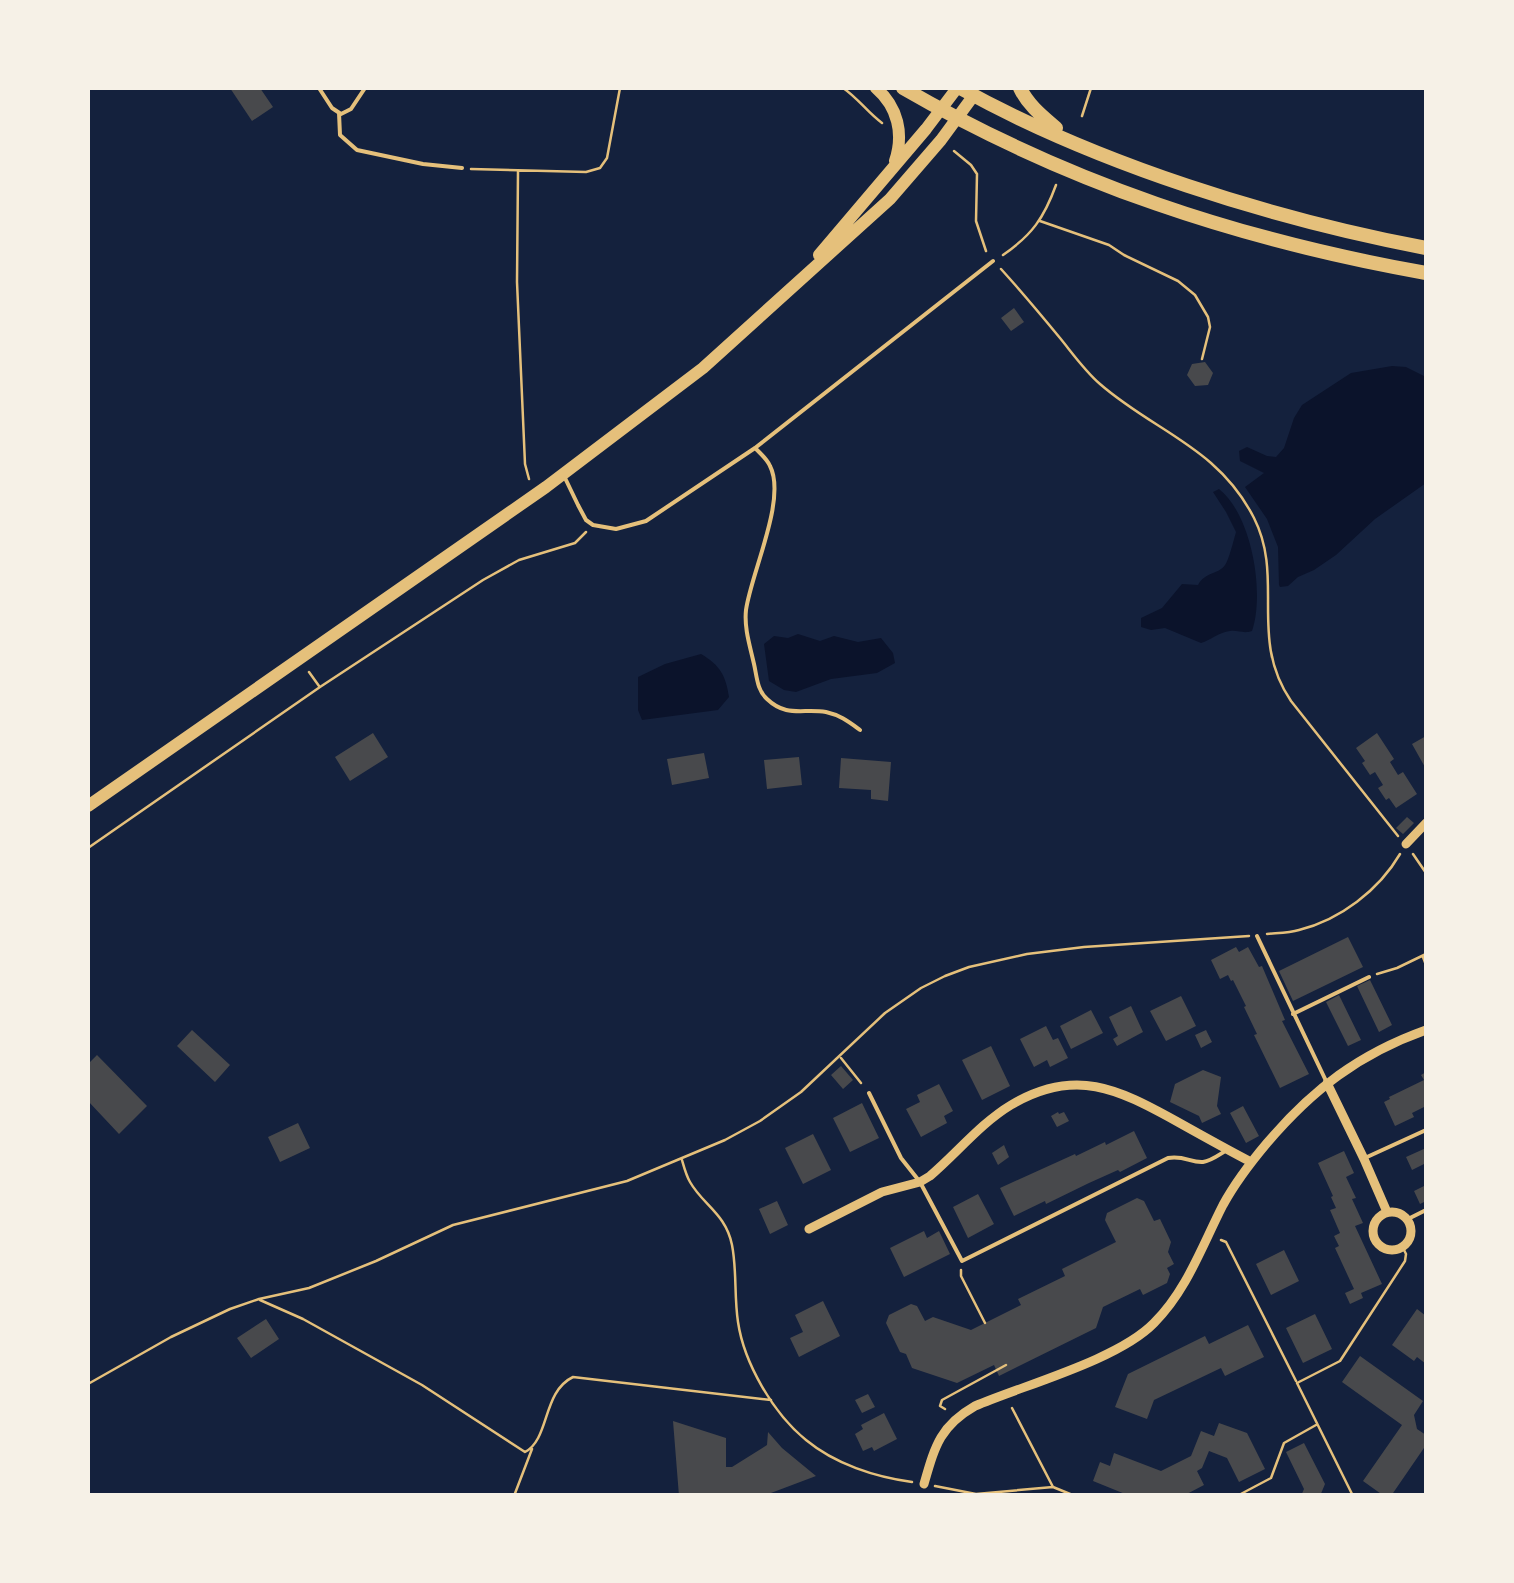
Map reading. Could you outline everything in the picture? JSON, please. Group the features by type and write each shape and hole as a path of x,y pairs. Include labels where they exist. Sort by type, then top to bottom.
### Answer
{"main road":[{"path":"876,88 890,103 900,130 893,169"},
{"path":"903,88 957,120 1090,180 1184,214 1302,246 1426,273"},
{"path":"1020,88 1034,108 1068,138"},
{"path":"798,280 941,110 968,89"},
{"path":"968,89 1130,165 1305,221 1426,248"},
{"path":"88,806 564,474 703,368 890,199 957,120 968,89"}],"street":[{"path":"1406,844 1426,824"},
{"path":"924,1484 933,1455 951,1421 975,1406 1131,1342 1152,1326 1172,1304 1223,1205 1251,1162 1291,1115 1359,1060 1426,1030"},
{"path":"809,1229 882,1192 920,1182 1010,1106 1045,1088 1075,1084 1131,1096 1251,1162"},
{"path":"1327,1084 1387,1212"},
{"path":"1387,1212 1399,1212 1408,1219 1412,1234 1402,1248 1386,1250 1374,1238 1375,1222 1387,1212"}],"lane":[{"path":"320,88 332,108 342,114 351,110 364,88"},
{"path":"338,113 340,135 357,150 462,168"},
{"path":"564,474 586,520 593,525 616,529 646,521 755,448 993,262"},
{"path":"755,448 774,475 773,505 746,607 759,688 764,697 788,712 825,712 842,717 860,730"},
{"path":"1257,936 1327,1084"},
{"path":"1293,1014 1368,977"},
{"path":"869,1094 901,1158 920,1182 962,1261 1168,1158 1206,1162 1227,1150"},
{"path":"1364,1159 1426,1130"},
{"path":"1408,1219 1426,1210"}],"path":[{"path":"462,168 586,172 600,168 607,158 620,88"},
{"path":"844,88 868,113"},
{"path":"1082,116 1091,88"},
{"path":"971,166 976,174 980,240 993,262 1093,378 1205,457 1253,516 1264,543 1268,641 1279,682 1426,872"},
{"path":"518,171 517,282 526,464 530,482 541,490"},
{"path":"993,262 1019,244 1040,222 1056,185"},
{"path":"1040,222 1109,245 1178,281 1195,296 1208,316 1210,327 1202,359"},
{"path":"88,848 483,580 519,560 576,543 593,525"},
{"path":"300,658 320,687"},
{"path":"88,1384 230,1309 309,1288 453,1224 627,1182 725,1140 801,1092 885,1012 921,988 969,967 1084,947 1299,930 1325,921 1364,896 1384,878 1406,844"},
{"path":"1368,977 1424,955 1426,966"},
{"path":"840,1057 869,1094"},
{"path":"681,1158 690,1181 716,1210 732,1242 738,1324 758,1380 805,1439 860,1470 924,1484 976,1494 1053,1487 1075,1496"},
{"path":"1209,1236 1226,1242 1353,1496"},
{"path":"1297,1382 1340,1362 1405,1261 1402,1248"},
{"path":"962,1261 961,1276 985,1323"},
{"path":"259,1299 422,1385 509,1444 524,1452 533,1448"},
{"path":"951,1421 943,1415 942,1400 1006,1366"},
{"path":"514,1496 553,1398 562,1382 573,1377 771,1400"},
{"path":"1005,1393 1053,1487"},
{"path":"1238,1496 1271,1478 1284,1443 1318,1424"}],"water":[{"path":"1406,367 1426,377 1426,483 1375,519 1336,555 1288,586 1280,587 1278,547 1267,519 1245,487 1264,473 1240,461 1239,451 1247,447 1276,457 1284,448 1302,405 1351,373"},
{"path":"1219,489 1240,517 1253,556 1257,596 1252,631 1226,632 1201,643 1165,628 1141,627 1141,618 1162,608 1182,584 1198,585 1227,562 1236,532 1213,492"},
{"path":"798,634 820,641 834,636 858,642 881,638 893,653 895,663 877,673 831,679 796,692 784,690 769,681 764,644 774,636 788,638"},
{"path":"701,654 713,662 726,683 729,697 718,710 642,720 638,710 638,677"}],"building":[{"path":"230,88 260,88 273,107 252,121"},
{"path":"1014,308 1024,322 1011,331 1001,318"},
{"path":"1205,362 1213,373 1208,385 1195,386 1187,375 1192,364"},
{"path":"373,733 388,757 350,781 335,757"},
{"path":"1377,733 1394,759 1390,762 1398,775 1403,772 1417,794 1396,808 1378,788 1383,785 1375,772 1370,775 1356,748"},
{"path":"1426,736 1426,769 1412,744"},
{"path":"704,753 709,778 672,785 667,759"},
{"path":"799,757 802,785 767,789 764,760"},
{"path":"841,758 891,762 888,801 871,799 871,790 839,788"},
{"path":"1407,817 1414,823 1403,834 1396,828"},
{"path":"1348,937 1363,967 1293,1001 1279,971"},
{"path":"1236,947 1239,952 1248,947 1259,967 1262,966 1285,1020 1282,1021 1309,1074 1280,1088 1233,980 1228,975 1220,979 1211,960"},
{"path":"1370,980 1392,1025 1379,1032 1357,986"},
{"path":"1339,995 1361,1040 1348,1046 1326,1002"},
{"path":"1181,996 1196,1026 1166,1041 1150,1011"},
{"path":"1131,1006 1143,1032 1117,1046 1113,1039 1118,1036 1109,1017"},
{"path":"1091,1010 1103,1033 1071,1049 1060,1026"},
{"path":"1046,1026 1053,1040 1058,1038 1068,1058 1050,1067 1047,1060 1034,1067 1020,1039"},
{"path":"192,1030 230,1065 215,1082 177,1046"},
{"path":"1206,1030 1212,1042 1201,1048 1195,1035"},
{"path":"991,1046 1010,1086 982,1100 962,1060"},
{"path":"97,1055 147,1106 119,1134 88,1101 88,1064"},
{"path":"841,1066 853,1080 843,1089 831,1075"},
{"path":"1203,1070 1221,1077 1217,1106 1221,1114 1202,1123 1199,1116 1170,1102 1175,1084"},
{"path":"1426,1072 1426,1106 1395,1126 1384,1102 1424,1080 1421,1075"},
{"path":"939,1084 953,1111 944,1116 947,1123 921,1137 906,1109 920,1102 917,1095"},
{"path":"862,1103 879,1138 850,1152 833,1118"},
{"path":"1243,1106 1259,1136 1246,1143 1230,1113"},
{"path":"1064,1112 1069,1121 1057,1127 1051,1116"},
{"path":"298,1123 310,1148 280,1162 268,1137"},
{"path":"1134,1131 1147,1158 1014,1216 1000,1188"},
{"path":"813,1134 831,1170 803,1184 785,1148"},
{"path":"1004,1145 1009,1157 998,1165 992,1153"},
{"path":"1426,1148 1426,1163 1412,1170 1406,1157"},
{"path":"1344,1151 1354,1173 1346,1177 1363,1223 1355,1226 1382,1284 1361,1293 1363,1298 1350,1304 1345,1293 1354,1289 1335,1248 1339,1246 1334,1236 1340,1233 1330,1210 1336,1208 1318,1163"},
{"path":"1426,1185 1426,1201 1420,1204 1414,1191"},
{"path":"978,1194 994,1224 968,1238 953,1207"},
{"path":"1137,1198 1144,1201 1154,1221 1160,1219 1171,1242 1168,1252 1174,1264 1167,1268 1167,1283 1143,1295 1140,1289 1103,1307 1096,1328 999,1376 994,1365 957,1383 912,1368 906,1354 900,1352 886,1323 889,1315 911,1304 917,1306 925,1321 933,1317 971,1330 1021,1305 1018,1299 1065,1276 1062,1269 1116,1242 1105,1220 1107,1213"},
{"path":"777,1201 788,1225 770,1234 759,1209"},
{"path":"924,1231 927,1238 939,1231 950,1254 904,1277 890,1248"},
{"path":"1284,1250 1299,1281 1271,1295 1256,1264"},
{"path":"823,1301 840,1336 799,1357 790,1338 803,1332 795,1315"},
{"path":"1417,1309 1426,1316 1426,1364 1417,1357 1414,1361 1392,1345"},
{"path":"1315,1314 1332,1349 1303,1363 1286,1328"},
{"path":"266,1319 279,1339 251,1358 237,1338"},
{"path":"1248,1325 1264,1357 1225,1376 1221,1368 1154,1400 1147,1419 1115,1407 1128,1374 1205,1336 1209,1344"},
{"path":"1360,1356 1423,1401 1414,1415 1417,1429 1426,1435 1426,1445 1391,1496 1384,1496 1363,1481 1402,1425 1342,1382"},
{"path":"868,1394 875,1407 862,1413 855,1400"},
{"path":"884,1413 897,1439 874,1451 872,1447 863,1451 855,1434 863,1429 861,1425"},
{"path":"673,1421 726,1438 726,1467 767,1445 768,1432 816,1476 763,1496 679,1496"},
{"path":"1219,1423 1247,1433 1265,1469 1239,1482 1227,1458 1209,1451 1197,1471 1204,1485 1183,1496 1130,1496 1093,1481 1100,1462 1110,1466 1114,1453 1161,1471 1191,1456 1201,1431 1214,1436"},
{"path":"1304,1443 1325,1484 1320,1496 1301,1496 1304,1489 1286,1452"}]}
